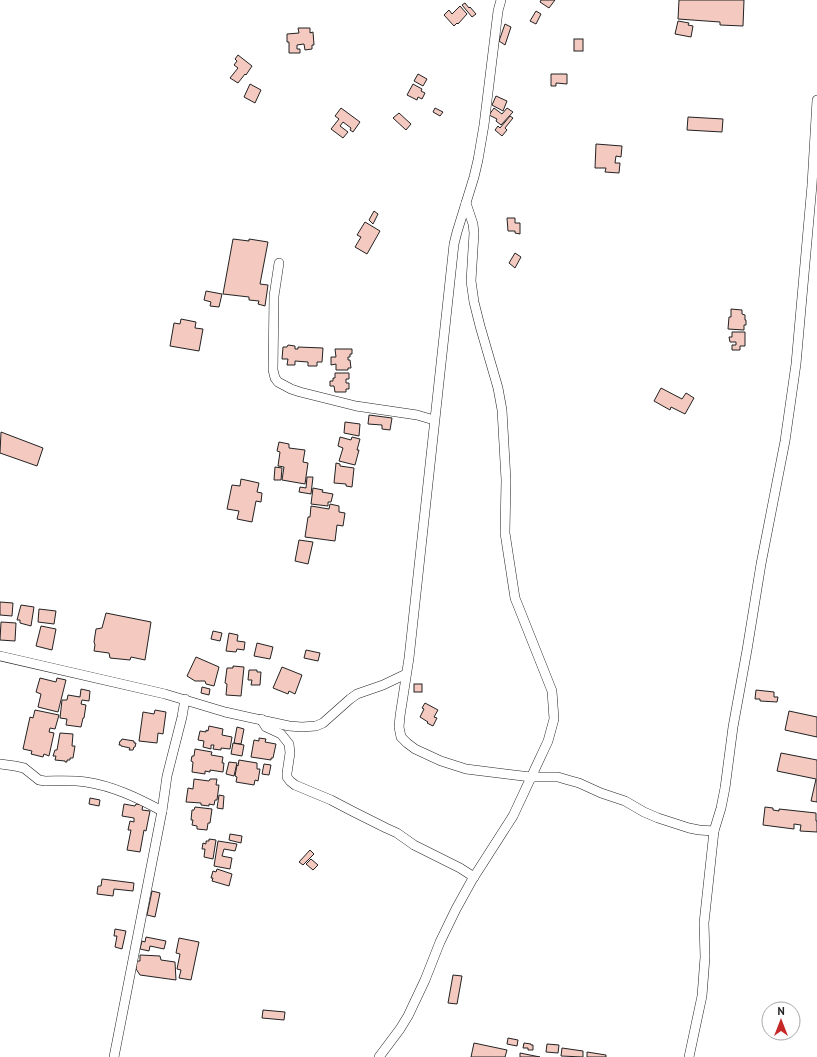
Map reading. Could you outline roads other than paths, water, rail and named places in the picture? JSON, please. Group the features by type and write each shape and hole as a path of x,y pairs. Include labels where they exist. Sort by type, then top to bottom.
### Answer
{"street":[{"path":"501,0 498,11 484,125 478,160 454,244 409,658 399,727 401,737 415,748 441,761 466,769 531,776 558,777 578,783 625,802 663,820 694,829 714,831"},
{"path":"689,1057 702,996 705,957 704,923 714,831 725,788 733,727 761,564 785,441 796,364 814,184 817,100"},
{"path":"379,1057 408,1016 456,909 474,877 513,816 548,741 554,719 552,691 515,598 505,533 506,480 502,410 498,388 474,302 471,281 474,233 473,224 466,203"},
{"path":"279,264 273,310 273,370 275,378 278,382 291,389 309,395 356,406 417,415 434,420"},
{"path":"0,656 165,694 225,712 289,726 302,727 316,726 323,723 357,694 383,685 406,674"},
{"path":"114,1057 162,811 167,776 185,699"},
{"path":"261,720 266,727 282,734 289,744 290,752 287,777 290,782 331,800 397,833 414,845 460,868 474,877"},
{"path":"0,764 24,768 39,780 86,782 106,787 129,794 162,811"}]}
